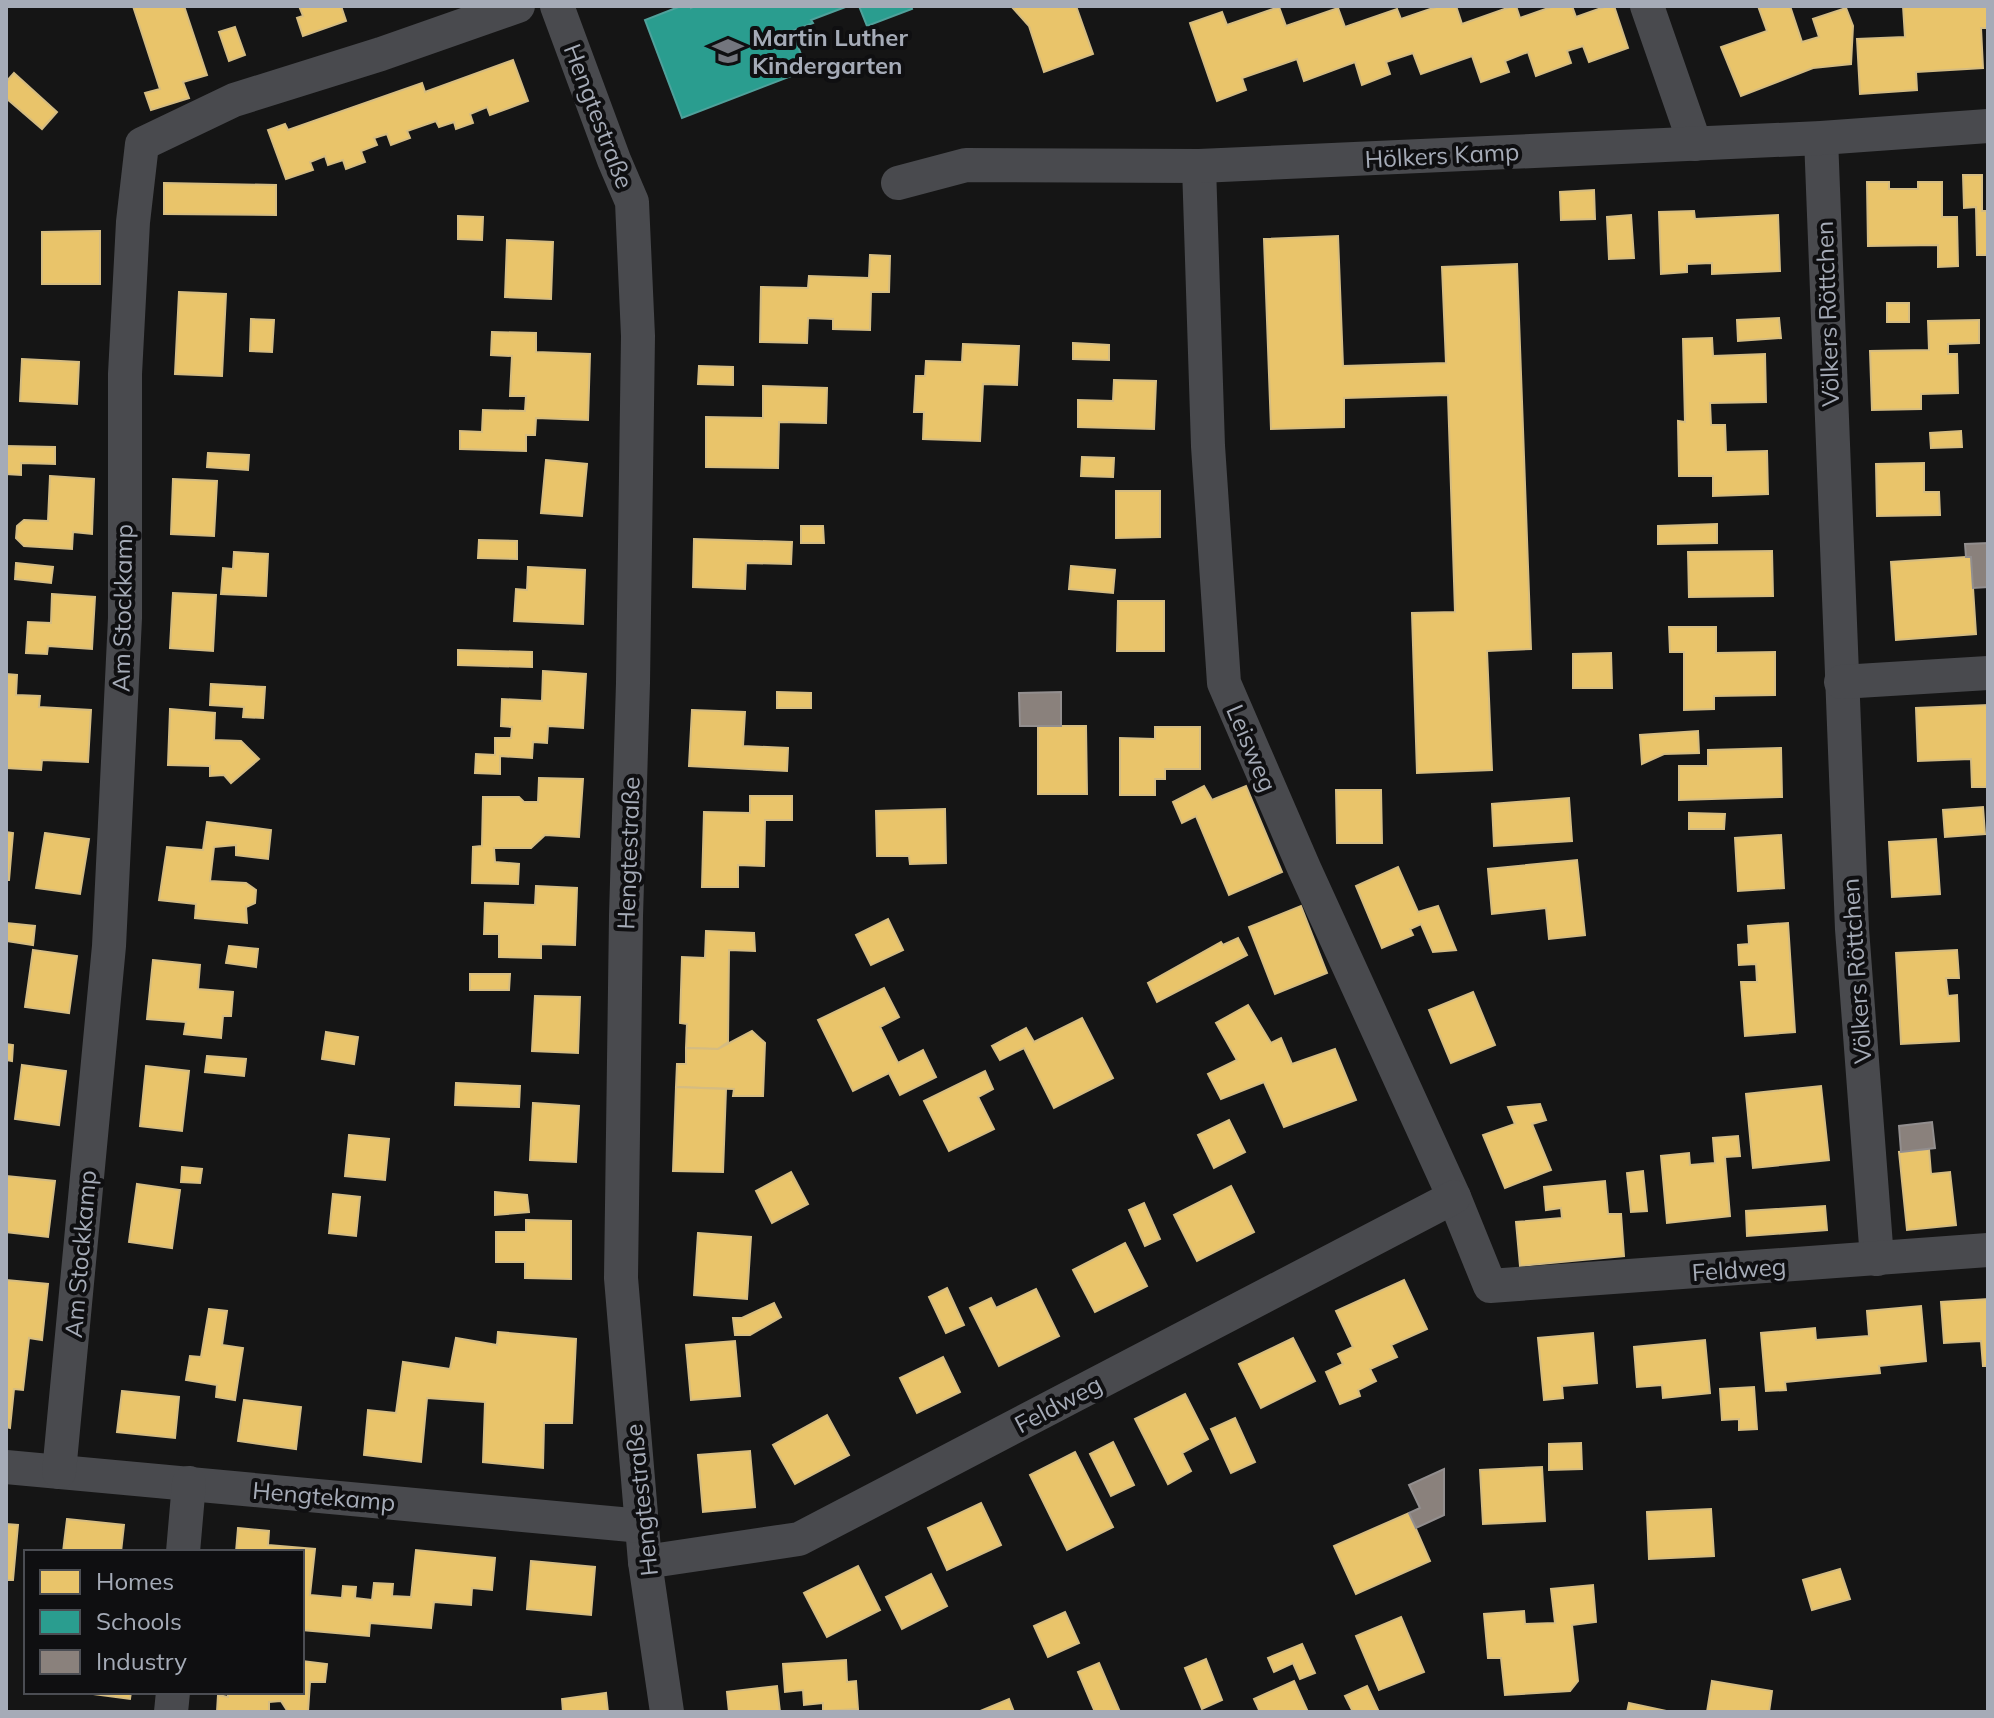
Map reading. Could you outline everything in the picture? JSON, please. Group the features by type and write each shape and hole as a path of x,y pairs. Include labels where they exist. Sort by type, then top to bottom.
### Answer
{"street":[{"name":"Am Stockkamp","path":"59,1472 109,946 125,618 125,374 133,222 142,144 234,100 381,54 518,6"},
{"name":"Hengtestraße","path":"557,6 632,202 638,336 621,1278 645,1562 667,1712"},
{"path":"1647,6 1695,144"},
{"name":"Hölkers Kamp","path":"898,183 966,165 1199,166 1821,138 1988,126"},
{"name":"Völkers Röttchen","path":"1821,138 1852,929 1877,1259"},
{"name":"Leisweg","path":"1199,166 1208,446 1224,683 1454,1197 1490,1286"},
{"path":"1841,682 1988,673"},
{"name":"Feldweg","path":"645,1562 799,1539 1454,1197"},
{"name":"Feldweg","path":"1490,1286 1988,1250"},
{"name":"Hengtekamp","path":"6,1467 642,1526"},
{"path":"183,1550 189,1483"}],"building: Homes":[{"path":"133,6 184,6 207,75 183,82 189,98 151,110 145,93 160,89"},
{"path":"299,6 341,6 346,21 303,36 297,18 303,16"},
{"path":"1011,6 1076,6 1093,54 1044,72 1029,26"},
{"path":"1439,6 1456,6 1462,24 1513,6 1516,6 1520,18 1554,6 1572,6 1576,17 1614,6 1628,48 1589,62 1583,46 1567,51 1571,63 1536,76 1528,52 1505,61 1509,72 1481,82 1472,56 1421,74 1413,53 1386,62 1390,74 1362,85 1355,62 1304,81 1297,59 1242,78 1246,90 1217,101 1190,23 1222,12 1227,25 1279,7 1286,26 1338,8 1345,27 1397,9 1401,19"},
{"path":"1758,6 1790,6 1802,42 1819,37 1813,19 1846,8 1853,26 1851,64 1813,68 1741,96 1721,47 1767,31"},
{"path":"1903,6 1988,6 1988,28 1981,28 1983,68 1916,72 1917,90 1860,94 1857,39 1905,37"},
{"path":"235,27 245,55 229,61 219,32"},
{"path":"513,60 528,101 490,115 487,107 470,114 473,123 456,129 454,122 439,127 436,121 407,131 410,138 391,145 387,134 374,138 377,145 361,151 365,162 346,169 343,160 328,165 325,156 310,162 313,170 286,179 268,130 285,124 288,130 422,83 425,92"},
{"path":"14,73 57,112 42,129 6,98 6,82"},
{"path":"1963,175 1982,175 1982,211 1988,211 1988,255 1977,255 1976,207 1964,208"},
{"path":"1867,182 1889,182 1889,189 1918,189 1918,182 1942,182 1942,217 1957,217 1958,266 1938,267 1938,245 1868,246"},
{"path":"164,183 276,185 276,215 164,214"},
{"path":"1594,190 1595,219 1561,220 1560,192"},
{"path":"1694,211 1695,219 1778,215 1780,271 1712,274 1712,263 1687,264 1687,272 1661,274 1659,212"},
{"path":"1631,215 1634,258 1609,259 1607,217"},
{"path":"458,216 483,217 482,240 458,239"},
{"path":"100,231 100,284 42,284 42,232"},
{"path":"1338,236 1343,366 1446,363 1442,267 1517,264 1531,649 1487,651 1492,770 1417,773 1412,613 1455,612 1448,395 1344,398 1344,427 1271,429 1264,239"},
{"path":"507,240 553,242 551,299 505,297"},
{"path":"870,255 890,256 889,292 871,292 870,330 833,329 833,319 808,318 807,343 760,342 761,287 808,288 809,276 869,278"},
{"path":"179,292 226,294 222,376 175,374"},
{"path":"1887,303 1909,303 1909,322 1887,322"},
{"path":"1779,318 1781,338 1738,341 1737,320"},
{"path":"251,319 274,320 272,352 250,351"},
{"path":"1979,320 1979,343 1948,344 1948,354 1957,354 1958,393 1921,394 1921,409 1872,410 1870,351 1929,350 1928,321"},
{"path":"492,332 536,333 536,352 590,354 588,420 536,418 535,435 526,435 526,451 460,449 460,431 482,432 483,410 525,411 526,396 510,396 512,356 491,355"},
{"path":"1712,338 1713,356 1765,354 1766,402 1710,403 1711,425 1725,425 1726,452 1767,451 1768,494 1713,496 1713,476 1679,476 1678,421 1685,422 1683,339"},
{"path":"1073,343 1109,345 1109,360 1073,359"},
{"path":"963,344 1019,346 1017,385 983,384 980,441 923,439 924,412 914,412 916,376 925,376 926,361 962,362"},
{"path":"22,359 79,362 77,404 20,401"},
{"path":"699,366 733,367 733,385 698,384"},
{"path":"1114,380 1156,381 1154,429 1078,427 1078,400 1113,401"},
{"path":"763,386 827,388 826,423 779,422 778,468 706,467 706,417 763,418"},
{"path":"1961,431 1962,447 1931,448 1930,433"},
{"path":"6,446 55,447 55,464 21,463 21,475 6,474"},
{"path":"208,453 249,455 248,470 207,467"},
{"path":"1082,457 1114,458 1113,477 1081,476"},
{"path":"546,460 587,464 582,516 541,513"},
{"path":"1924,463 1924,492 1939,492 1940,515 1877,516 1876,464"},
{"path":"50,476 94,479 92,534 73,532 72,549 24,546 16,538 17,526 24,520 48,521"},
{"path":"173,479 217,481 214,536 171,534"},
{"path":"1116,491 1160,491 1160,537 1116,538"},
{"path":"1717,524 1717,543 1658,544 1658,526"},
{"path":"801,526 823,526 824,543 801,543"},
{"path":"694,539 792,542 791,564 746,563 745,589 693,587"},
{"path":"479,540 517,541 517,559 478,558"},
{"path":"1772,551 1773,596 1689,597 1688,552"},
{"path":"234,552 268,554 266,596 221,594 223,568 233,569"},
{"path":"1971,557 1976,634 1896,640 1891,562"},
{"path":"16,563 53,567 51,583 15,579"},
{"path":"1071,566 1115,570 1113,593 1069,589"},
{"path":"528,567 585,570 583,624 514,621 516,589 527,590"},
{"path":"173,593 216,595 213,651 170,648"},
{"path":"52,594 95,597 92,649 48,646 47,654 26,653 28,622 51,623"},
{"path":"1118,601 1164,601 1164,651 1117,651"},
{"path":"1669,627 1716,627 1716,653 1775,652 1775,695 1714,696 1714,709 1684,710 1684,652 1670,652"},
{"path":"458,650 532,652 532,667 458,665"},
{"path":"1611,653 1612,688 1573,688 1573,654"},
{"path":"543,671 586,674 583,728 548,726 547,743 533,742 532,758 500,756 500,774 475,773 476,754 495,755 495,738 511,738 512,727 501,726 502,699 542,701"},
{"path":"6,674 17,675 16,695 40,696 39,707 91,710 88,762 42,760 41,770 6,768"},
{"path":"211,684 265,687 263,718 243,717 244,707 210,705"},
{"path":"777,692 811,693 811,708 777,708"},
{"path":"1988,705 1988,787 1972,787 1971,759 1918,761 1916,708"},
{"path":"170,709 215,713 214,740 241,741 259,759 231,783 224,775 210,776 210,766 168,765"},
{"path":"692,710 745,712 743,746 788,748 787,771 689,766"},
{"path":"1038,726 1086,726 1087,794 1038,794"},
{"path":"1155,727 1200,727 1200,769 1165,769 1165,779 1155,779 1155,795 1120,795 1120,738 1155,739"},
{"path":"1698,731 1699,753 1664,754 1642,764 1640,735"},
{"path":"1781,748 1782,797 1679,800 1679,766 1708,766 1708,750"},
{"path":"539,778 583,779 579,837 545,835 531,848 494,848 495,862 519,864 518,884 472,883 473,847 482,846 483,797 519,797 524,802 538,802"},
{"path":"1204,786 1212,800 1246,786 1282,872 1229,895 1196,816 1182,823 1173,802"},
{"path":"1336,790 1381,790 1382,843 1337,843"},
{"path":"750,796 792,796 792,820 765,820 764,866 738,865 738,887 702,887 704,812 750,813"},
{"path":"1569,798 1572,841 1494,846 1492,804"},
{"path":"1983,807 1985,834 1945,837 1943,810"},
{"path":"945,809 946,863 910,864 909,856 877,856 876,811"},
{"path":"1689,813 1725,814 1724,829 1689,829"},
{"path":"207,822 271,830 268,859 236,855 236,845 214,847 210,881 246,883 256,890 255,903 246,907 247,923 195,918 196,904 159,900 167,847 203,850"},
{"path":"6,832 13,833 9,880 6,880"},
{"path":"45,833 89,839 80,894 36,888"},
{"path":"1781,835 1784,888 1738,891 1735,838"},
{"path":"1936,839 1940,894 1892,897 1889,842"},
{"path":"1577,860 1585,935 1549,939 1546,908 1492,914 1488,869"},
{"path":"1398,867 1418,912 1438,906 1456,950 1433,952 1421,924 1410,929 1413,935 1382,948 1356,886"},
{"path":"536,886 577,888 575,945 541,944 541,958 499,957 499,934 484,934 485,903 535,905"},
{"path":"1301,906 1327,973 1275,994 1249,927"},
{"path":"888,919 903,950 871,965 856,935"},
{"path":"6,923 35,926 33,945 6,941"},
{"path":"1788,923 1795,1032 1745,1036 1741,982 1757,982 1756,964 1739,965 1738,945 1749,944 1748,926"},
{"path":"706,931 754,933 755,951 729,950 728,1042 718,1049 686,1048 687,1024 680,1023 682,957 705,958"},
{"path":"1238,938 1247,955 1157,1002 1148,983 1221,942 1223,945"},
{"path":"229,946 258,949 256,967 226,963"},
{"path":"33,950 77,956 69,1013 25,1007"},
{"path":"1957,950 1959,978 1946,978 1948,996 1957,995 1959,1041 1901,1044 1896,953"},
{"path":"153,960 200,965 198,989 233,992 231,1016 223,1016 221,1038 184,1034 186,1022 147,1019"},
{"path":"470,974 510,974 509,990 470,990"},
{"path":"884,988 899,1017 880,1027 898,1063 923,1050 936,1077 900,1095 889,1073 853,1091 818,1020"},
{"path":"1473,992 1495,1045 1451,1063 1429,1010"},
{"path":"535,996 580,997 578,1053 532,1051"},
{"path":"1248,1005 1271,1043 1281,1038 1292,1064 1335,1049 1356,1100 1284,1127 1264,1082 1221,1099 1208,1074 1237,1060 1216,1023"},
{"path":"1082,1018 1113,1078 1054,1108 1024,1048 1000,1060 992,1046 1026,1028 1034,1042"},
{"path":"752,1031 765,1043 763,1096 733,1096 734,1089 676,1087 677,1064 686,1064 686,1048 718,1049"},
{"path":"326,1032 358,1037 354,1064 322,1059"},
{"path":"6,1044 13,1045 12,1061 6,1060"},
{"path":"207,1056 246,1059 244,1076 205,1072"},
{"path":"22,1065 66,1071 59,1125 15,1119"},
{"path":"146,1066 189,1071 182,1131 140,1126"},
{"path":"985,1071 993,1089 978,1097 994,1129 949,1151 924,1101"},
{"path":"456,1083 520,1086 519,1107 455,1105"},
{"path":"1821,1086 1829,1160 1753,1168 1746,1094"},
{"path":"676,1087 726,1089 723,1172 673,1171"},
{"path":"533,1103 579,1106 576,1162 530,1160"},
{"path":"1540,1104 1546,1120 1532,1124 1551,1170 1505,1188 1483,1135 1515,1124 1508,1107"},
{"path":"1229,1120 1245,1152 1214,1168 1198,1135"},
{"path":"349,1135 389,1139 385,1180 345,1176"},
{"path":"1738,1136 1740,1156 1725,1157 1730,1216 1667,1223 1661,1156 1689,1153 1690,1165 1715,1163 1713,1138"},
{"path":"1929,1149 1931,1174 1950,1172 1956,1225 1907,1230 1899,1152"},
{"path":"182,1167 202,1169 200,1183 181,1182"},
{"path":"1643,1171 1647,1211 1631,1212 1627,1173"},
{"path":"791,1172 808,1204 772,1223 756,1191"},
{"path":"6,1176 55,1181 48,1237 6,1232"},
{"path":"1605,1181 1608,1214 1621,1214 1624,1256 1520,1266 1516,1222 1562,1218 1561,1208 1546,1210 1544,1187"},
{"path":"137,1184 180,1190 172,1248 129,1242"},
{"path":"1231,1186 1254,1232 1197,1261 1174,1215"},
{"path":"495,1192 527,1195 529,1212 495,1215"},
{"path":"333,1194 360,1197 356,1236 329,1233"},
{"path":"1144,1203 1160,1239 1145,1246 1129,1210"},
{"path":"1825,1206 1827,1230 1747,1236 1746,1211"},
{"path":"526,1220 571,1221 571,1279 525,1278 525,1262 496,1262 496,1232 526,1232"},
{"path":"698,1233 751,1237 747,1299 694,1295"},
{"path":"1125,1243 1147,1286 1095,1312 1073,1270"},
{"path":"6,1280 48,1284 42,1340 29,1338 23,1390 14,1389 10,1428 6,1427"},
{"path":"1404,1280 1427,1329 1391,1345 1397,1357 1370,1369 1376,1381 1358,1390 1360,1396 1340,1404 1326,1372 1343,1364 1338,1354 1353,1347 1336,1311"},
{"path":"947,1288 964,1325 946,1333 929,1297"},
{"path":"1036,1289 1059,1336 999,1366 970,1308 991,1298 996,1308"},
{"path":"1988,1299 1988,1366 1983,1366 1981,1341 1944,1343 1941,1302"},
{"path":"774,1303 781,1317 750,1335 735,1335 733,1318 742,1318"},
{"path":"1921,1306 1926,1361 1879,1366 1880,1373 1785,1382 1786,1390 1766,1391 1761,1333 1815,1328 1816,1340 1869,1336 1867,1311"},
{"path":"209,1309 227,1311 222,1345 243,1348 235,1400 216,1397 217,1385 186,1380 190,1356 201,1357"},
{"path":"498,1332 576,1339 572,1423 544,1423 543,1468 483,1462 485,1402 427,1398 421,1462 364,1455 368,1410 396,1413 403,1362 450,1369 456,1338 497,1345"},
{"path":"1593,1333 1597,1383 1562,1386 1563,1398 1544,1400 1538,1338"},
{"path":"1293,1338 1315,1381 1261,1408 1239,1364"},
{"path":"1705,1340 1710,1393 1663,1398 1662,1385 1637,1387 1634,1347"},
{"path":"735,1341 740,1396 691,1400 686,1345"},
{"path":"943,1357 960,1392 917,1413 900,1378"},
{"path":"1754,1387 1757,1429 1739,1430 1739,1419 1722,1420 1720,1389"},
{"path":"122,1391 179,1397 175,1438 117,1432"},
{"path":"1185,1394 1208,1439 1182,1453 1191,1471 1168,1484 1135,1419"},
{"path":"244,1400 301,1407 296,1449 238,1441"},
{"path":"827,1415 849,1455 795,1484 773,1445"},
{"path":"1235,1418 1255,1462 1231,1473 1211,1429"},
{"path":"1113,1442 1134,1485 1111,1496 1090,1454"},
{"path":"1581,1443 1582,1469 1549,1470 1549,1444"},
{"path":"750,1451 755,1507 703,1512 698,1455"},
{"path":"1075,1452 1113,1527 1067,1550 1030,1475"},
{"path":"1542,1467 1545,1521 1483,1524 1480,1470"},
{"path":"981,1503 1001,1545 947,1570 928,1528"},
{"path":"1711,1509 1714,1556 1649,1559 1647,1512"},
{"path":"1409,1513 1430,1561 1356,1594 1334,1546"},
{"path":"67,1519 124,1525 121,1550 63,1550"},
{"path":"6,1524 18,1525 13,1580 6,1580"},
{"path":"238,1528 269,1531 268,1545 315,1549 310,1595 342,1598 343,1586 356,1587 355,1598 372,1600 374,1583 393,1584 392,1596 411,1597 416,1550 495,1558 492,1590 472,1588 471,1605 434,1602 431,1628 370,1623 369,1636 304,1630 304,1550 236,1550"},
{"path":"531,1561 595,1567 591,1615 527,1609"},
{"path":"858,1566 880,1610 827,1637 804,1593"},
{"path":"1840,1569 1850,1599 1812,1610 1803,1580"},
{"path":"931,1574 947,1606 902,1629 886,1597"},
{"path":"1593,1585 1596,1622 1572,1625 1578,1681 1570,1691 1505,1695 1501,1658 1488,1658 1484,1614 1524,1611 1525,1624 1555,1623 1551,1589"},
{"path":"1065,1612 1079,1643 1048,1657 1034,1626"},
{"path":"1401,1617 1424,1672 1379,1690 1356,1636"},
{"path":"1302,1644 1315,1673 1300,1679 1293,1663 1274,1672 1268,1658"},
{"path":"1206,1659 1222,1700 1202,1709 1185,1668"},
{"path":"846,1660 847,1682 856,1681 858,1709 823,1711 823,1703 804,1705 803,1690 785,1692 783,1664"},
{"path":"304,1661 327,1664 325,1682 310,1682 308,1711 288,1712 281,1701 269,1702 269,1712 217,1712 218,1695 228,1697 228,1694 304,1694"},
{"path":"1099,1663 1120,1712 1095,1712 1078,1672"},
{"path":"1294,1681 1308,1712 1260,1712 1254,1699"},
{"path":"1712,1681 1772,1691 1769,1712 1707,1712"},
{"path":"777,1686 780,1712 729,1712 727,1692"},
{"path":"1367,1686 1379,1712 1353,1712 1345,1696"},
{"path":"606,1693 608,1712 563,1712 562,1699"},
{"path":"93,1694 131,1694 130,1699"},
{"path":"1009,1699 1014,1712 978,1712"},
{"path":"1629,1703 1671,1712 1627,1712"}],"building: Schools":[{"name":"Martin Luther Kindergarten","path":"681,6 848,6 792,31 807,70 682,118 645,20"},
{"name":"Martin Luther Kindergarten","path":"859,6 911,6 912,9 867,26"}],"building: Industry":[{"path":"1988,543 1988,587 1973,588 1971,557 1966,557 1965,544"},
{"path":"1061,692 1061,726 1020,726 1019,693"},
{"path":"1932,1122 1935,1148 1901,1152 1899,1126"},
{"path":"1444,1469 1444,1515 1416,1528 1409,1513 1420,1508 1409,1485"}],"place":[{"name":"Martin Luther Kindergarten","path":"728,51"}]}
